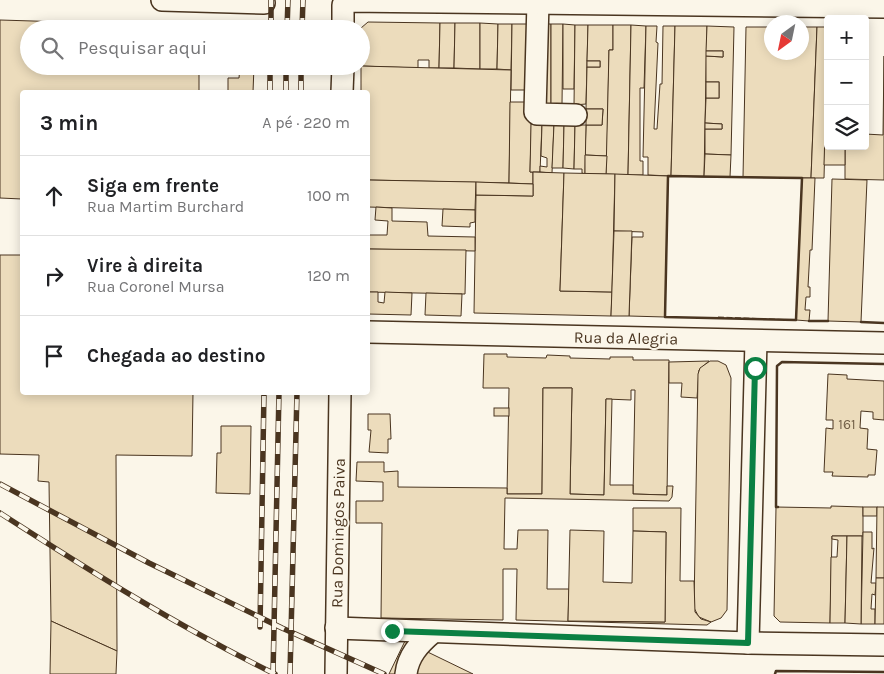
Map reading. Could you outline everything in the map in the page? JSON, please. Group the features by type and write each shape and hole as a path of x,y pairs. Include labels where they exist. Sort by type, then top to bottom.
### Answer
{"street":[{"path":"162,0 264,2"},
{"path":"343,20 344,2 380,0 884,6"},
{"path":"538,2 535,112 537,114 576,115"},
{"path":"342,90 343,75"},
{"name":"Rua da Alegria","path":"370,332 884,343"},
{"path":"748,643 756,341"},
{"name":"Rua Domingos Paiva","path":"336,674 340,395"},
{"path":"336,628 432,633 748,643 884,645"},
{"path":"406,674 407,666 414,651 432,633"}],"building":[{"path":"0,20 20,21 20,75 199,75 199,90 20,90 20,199 0,198"},
{"path":"370,22 440,23 439,68 429,68 429,60 418,60 418,68 370,66"},
{"path":"440,23 455,23 454,68 439,68"},
{"path":"455,23 480,23 480,69 454,68"},
{"path":"480,23 498,24 497,69 480,69"},
{"path":"498,24 512,24 511,70 497,69"},
{"path":"512,24 533,24 532,90 511,90"},
{"path":"540,24 551,24 551,104 538,104"},
{"path":"551,24 563,24 562,104 551,104"},
{"path":"563,24 575,25 574,89 563,89"},
{"path":"575,25 588,25 586,104 574,105"},
{"path":"588,25 613,25 613,50 609,50 607,156 585,155 586,125 602,125 603,109 586,109 587,67 600,67 600,61 587,61"},
{"path":"613,25 631,25 628,175 606,174 609,50 613,50"},
{"path":"631,25 646,26 644,88 640,88 640,161 643,161 643,175 628,175"},
{"path":"646,26 657,26 654,129 657,129 660,84 662,84 663,26 675,26 671,176 648,175 648,157 643,157"},
{"path":"675,26 707,26 704,177 671,176"},
{"path":"707,26 734,27 731,155 705,154 705,129 722,129 722,124 705,123 706,98 719,98 719,82 706,82 706,56 723,57 723,51 706,51"},
{"path":"746,27 764,27 764,60 809,60 809,27 817,27 811,178 743,177"},
{"path":"817,27 824,27 824,178 811,178"},
{"path":"706,51 723,51 723,57 706,56"},
{"path":"884,56 884,180 845,179 845,150 869,150 869,134 883,135"},
{"path":"587,61 600,61 600,67 587,67"},
{"path":"370,66 511,70 509,183 370,180 370,90 361,90 361,75 370,75"},
{"path":"239,75 254,75 253,90 228,90 228,78 239,78"},
{"path":"706,82 719,82 719,98 706,98"},
{"path":"510,102 532,102 530,172 533,172 533,184 509,183"},
{"path":"586,109 603,109 602,125 586,125"},
{"path":"705,123 722,124 722,129 705,129"},
{"path":"531,124 542,124 540,172 530,172"},
{"path":"542,124 554,124 552,173 540,172 540,166 547,167 547,158 541,156"},
{"path":"554,124 564,125 563,168 552,168"},
{"path":"564,125 575,125 574,169 563,168"},
{"path":"575,125 586,125 585,174 582,173 582,169 574,169"},
{"path":"824,150 845,150 845,165 824,165"},
{"path":"705,154 731,155 730,177 704,177"},
{"path":"585,155 607,156 606,174 585,174"},
{"path":"533,172 564,173 560,291 612,292 611,316 474,313 476,195 533,196"},
{"path":"564,173 615,174 612,292 560,291"},
{"path":"615,174 668,176 665,317 629,316 632,237 643,237 643,232 614,231"},
{"path":"802,178 815,178 812,250 810,250 808,287 810,287 810,297 806,297 805,310 810,310 809,321 796,320"},
{"path":"832,179 867,180 861,322 828,321"},
{"path":"370,180 476,182 475,210 370,207"},
{"path":"476,182 533,184 533,196 476,195"},
{"path":"376,207 392,208 392,221 427,222 428,236 475,237 475,251 370,249 370,235 387,235 388,221 375,220"},
{"path":"443,209 475,210 475,222 470,223 470,227 442,226"},
{"path":"614,231 632,231 629,316 611,316"},
{"path":"370,249 466,250 465,294 370,292"},
{"path":"0,255 20,255 20,395 193,395 192,456 116,455 117,651 51,621 49,482 38,481 39,455 0,454"},
{"path":"370,292 378,292 378,302 384,303 385,292 412,293 411,315 370,314"},
{"path":"426,293 462,294 461,316 425,315"},
{"path":"484,354 507,354 507,357 546,358 547,355 570,356 570,358 610,359 610,357 633,357 633,360 669,360 667,495 633,494 635,390 631,390 631,400 606,399 604,495 570,494 572,388 543,388 542,494 507,494 509,388 483,388"},
{"path":"709,361 699,370 697,398 681,397 682,383 669,383 669,362"},
{"path":"710,361 718,361 726,365 731,378 727,610 721,618 711,622 699,617 694,608 698,374 700,368"},
{"path":"828,374 847,375 847,379 884,381 884,420 873,419 873,412 861,411 860,428 868,429 867,449 877,450 875,475 868,475 868,477 832,476 833,472 824,472 826,428 833,429 833,420 826,420"},
{"path":"543,388 572,388 570,494 604,495 606,399 612,399 610,485 633,485 633,494 667,495 667,486 673,486 672,497 669,501 505,498 504,549 517,549 518,530 548,530 547,589 569,589 568,621 665,622 666,532 633,531 633,508 681,508 680,581 694,581 695,612 701,619 711,622 707,625 516,620 517,569 503,569 503,620 381,618 382,523 356,523 356,501 383,501 383,482 356,481 357,462 384,462 384,472 398,471 398,487 507,488 507,494 542,494"},
{"path":"494,408 509,408 509,416 494,416"},
{"path":"368,414 390,414 391,439 388,439 388,453 369,452 371,430 368,430"},
{"path":"221,426 251,426 250,494 216,493 217,453 221,453"},
{"path":"831,506 863,507 863,536 832,536 830,623 780,622 774,616 776,507 831,508"},
{"path":"863,507 877,507 877,516 863,516"},
{"path":"877,507 884,507 884,578 876,578"},
{"path":"570,530 604,531 603,582 632,583 633,531 666,532 665,622 568,621"},
{"path":"863,532 872,532 872,549 874,548 871,583 876,583 875,595 872,594 871,609 875,609 875,624 861,624"},
{"path":"832,536 847,536 845,623 830,623 831,557 837,557 838,540 832,539"},
{"path":"847,536 862,536 861,624 845,623"},
{"path":"876,578 884,578 884,624 875,624"},
{"path":"51,621 117,651 116,674 50,674"},
{"path":"405,641 473,674 389,674"}],"railway":[{"path":"271,0 271,20"},
{"path":"287,20 288,0"},
{"path":"302,20 303,0"},
{"path":"270,75 270,90"},
{"path":"286,75 286,90"},
{"path":"301,75 301,90"},
{"path":"260,627 264,395"},
{"path":"273,674 279,395"},
{"path":"290,674 297,395"},
{"path":"0,484 149,563 282,628 384,674"},
{"path":"0,513 170,618 275,674"}],"fence":[{"path":"718,317 796,320"}],"wall":[{"path":"668,176 802,178 796,320 665,317 668,176"},
{"path":"809,321 828,321"},
{"path":"861,322 884,323"},
{"path":"778,507 776,507 777,366 782,362 884,364"},
{"path":"775,674 776,671 884,672"}],"route":[{"path":"392,631 748,643 755,368"}]}
